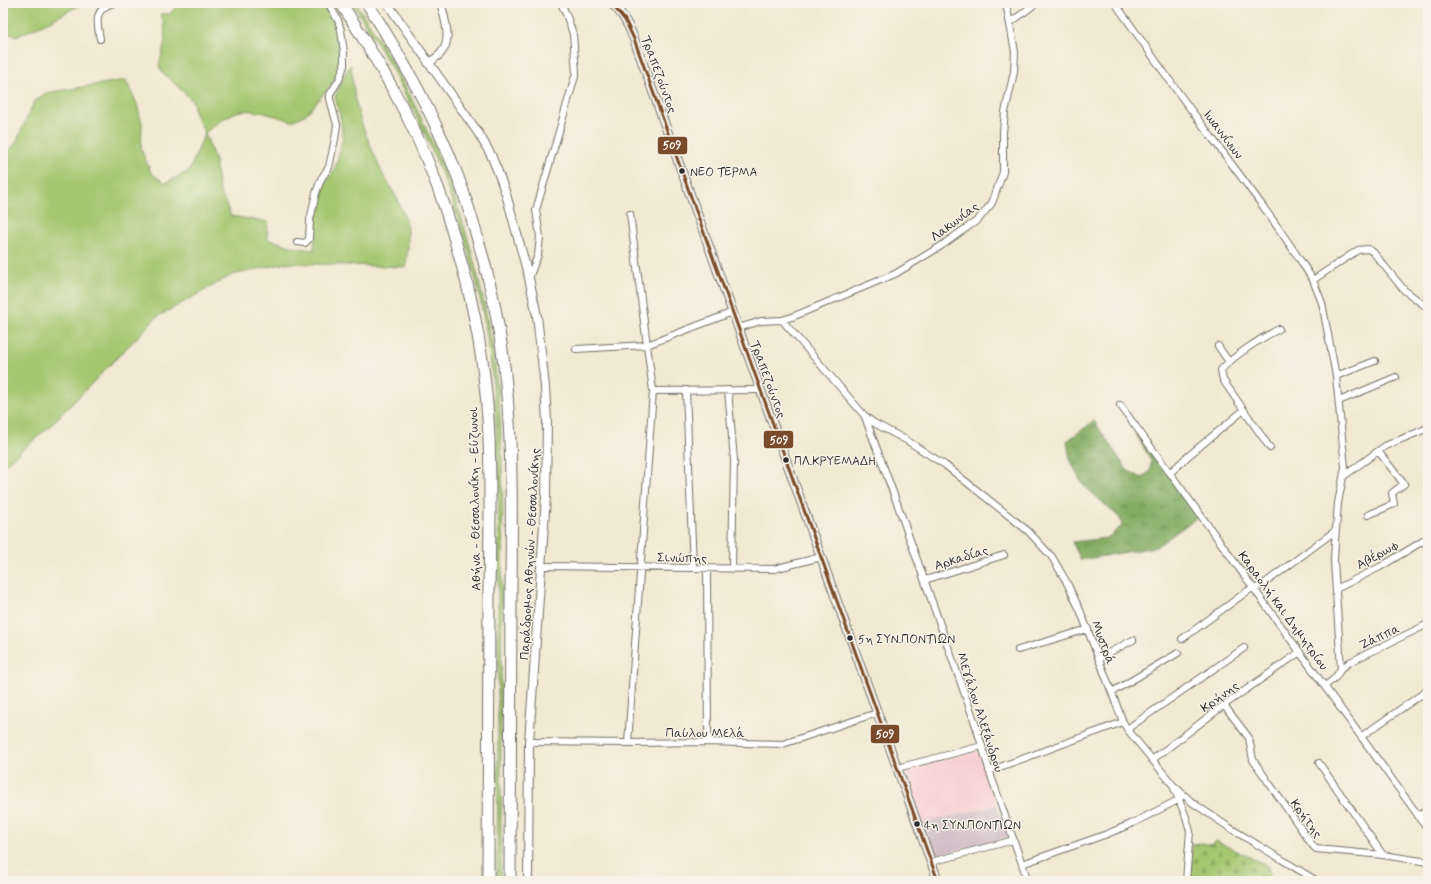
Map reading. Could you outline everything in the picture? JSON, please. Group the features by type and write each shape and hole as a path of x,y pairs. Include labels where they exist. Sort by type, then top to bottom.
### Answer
{"highway":[{"name":"Αθήνα - Θεσσαλονίκη - Εύζωνοι","path":"341,3 369,46 395,94 416,135 435,179 467,282 479,347 486,398 490,471 488,881"},
{"path":"367,3 388,35 415,85 455,171 472,219 484,263 498,328 508,397 512,472 510,881"}],"main road":[{"name":"Παράδρομος Αθηνών - Θεσσαλονίκης","path":"387,3 428,64 479,134 491,155 506,194 529,278 537,316 547,421 546,496 529,742 528,881"},
{"name":"Τραπεζούντος","path":"611,3 620,12 634,39 938,881"}],"street":[{"path":"100,39 97,17 106,5 113,3"},
{"path":"297,242 301,244 305,243 309,239 312,208 321,179 329,167 335,139 336,125 330,94 339,80 344,66 344,53 338,20 328,3"},
{"path":"428,64 440,54 446,40 446,28 442,3"},
{"path":"529,278 538,255 540,237 536,210 576,73 573,34 561,3"},
{"name":"Λακωνίας","path":"738,328 761,321 782,320 792,317 896,274 941,246 978,220 987,210 992,203 1003,172 1003,132 1005,112 1014,72 1014,52 1006,3"},
{"path":"1010,23 1036,3"},
{"name":"Ιωαννίνων","path":"1116,3 1181,95 1264,206 1291,245 1313,280 1322,303 1336,376 1345,467 1338,503 1334,561 1341,669"},
{"path":"628,743 653,391 630,214"},
{"path":"1313,280 1358,250 1368,249 1373,252 1404,290 1428,308"},
{"path":"576,349 647,345 733,312"},
{"path":"782,320 864,415"},
{"path":"1270,448 1223,380 1221,370 1229,362 1267,335 1279,329"},
{"path":"1218,346 1229,362"},
{"path":"1336,376 1375,361"},
{"path":"1339,401 1396,377"},
{"path":"686,390 693,568"},
{"path":"728,390 734,460 732,568"},
{"path":"653,391 760,390"},
{"name":"Καραολή και Δημητρίου","path":"1120,405 1362,736 1428,829"},
{"path":"1170,473 1187,456 1244,410"},
{"name":"Μεγάλου Αλεξάνδρου","path":"864,415 925,580 975,723 989,771 1028,881"},
{"name":"Μυστρά","path":"864,415 874,423 906,440 945,465 1028,531 1052,557 1059,568 1088,629 1123,722 1152,760 1173,785 1203,811 1317,881"},
{"path":"1344,476 1385,446 1428,428"},
{"path":"1368,515 1394,504 1392,493 1404,484 1378,451"},
{"path":"1182,639 1249,590 1261,586 1335,531"},
{"name":"Αβέρωφ","path":"1336,589 1380,567 1428,538"},
{"name":"Αρκαδίας","path":"925,580 1004,555"},
{"name":"Σινώπης","path":"542,566 774,569 821,557"},
{"path":"707,568 708,742"},
{"name":"Ζάππα","path":"1325,686 1350,662 1428,624"},
{"path":"1018,650 1088,629"},
{"path":"1099,658 1133,640"},
{"path":"1127,729 1244,648"},
{"name":"Κρήνης","path":"1152,760 1224,705 1300,652"},
{"path":"1112,692 1178,653"},
{"path":"1362,736 1428,690"},
{"name":"Κρήτης","path":"1224,705 1249,738 1253,760 1316,849 1383,855 1428,862"},
{"name":"Παύλου Μελά","path":"529,742 708,742 783,744 877,713"},
{"path":"989,771 1123,722"},
{"path":"897,768 982,746"},
{"path":"1319,764 1383,855"},
{"path":"1173,785 1180,799 1190,831 1186,881"},
{"path":"1022,864 1134,823 1180,799"},
{"path":"1418,816 1428,810"},
{"path":"931,862 1014,840"}],"shaded area":[{"path":"978,751 997,805 923,823 904,770"},
{"path":"997,805 1009,837 934,856 923,823"}],"green space":[{"path":"3,3 78,3 78,6 18,36 3,32"},
{"path":"179,3 323,3 331,16 339,40 341,67 332,83 316,103 306,114 292,121 264,113 243,111 228,116 205,133 195,114 193,102 163,73 159,66 165,41 164,22 160,14 170,14"},
{"path":"352,3 356,3 396,69 430,137 445,172 458,207 469,244 479,281 491,338 501,434 503,516 501,881 497,881 497,434 490,358 484,320 466,243 441,171 410,103 392,69"},
{"path":"351,65 355,100 362,125 382,173 398,200 408,227 406,267 286,263 232,275 157,317 48,428 3,466 3,158 16,143 34,102 46,93 126,80 137,104 142,123 141,149 151,173 165,183 189,171 205,133 215,161 219,189 231,216 268,222 267,239 298,248 314,250 320,190 334,171 343,138 340,116 335,97 347,70"},
{"path":"1094,421 1127,470 1142,478 1150,471 1151,461 1135,432 1169,475 1198,517 1156,547 1081,560 1072,542 1107,538 1122,526 1120,518 1082,484 1070,459 1067,441"},
{"path":"1216,841 1268,866 1271,881 1190,881 1192,844 1202,843 1212,845"}],"transit line":[{"name":"509","path":"611,3 625,20 634,39 938,881"}],"place":[{"name":"ΝΕΟ ΤΕΡΜΑ","path":"682,171"},
{"name":"ΠΛ.ΚΡΥΕΜΑΔΗ","path":"786,460"},
{"name":"5η ΣΥΝ.ΠΟΝΤΙΩΝ","path":"850,638"},
{"name":"4η ΣΥΝ.ΠΟΝΤΙΩΝ","path":"917,824"}]}
